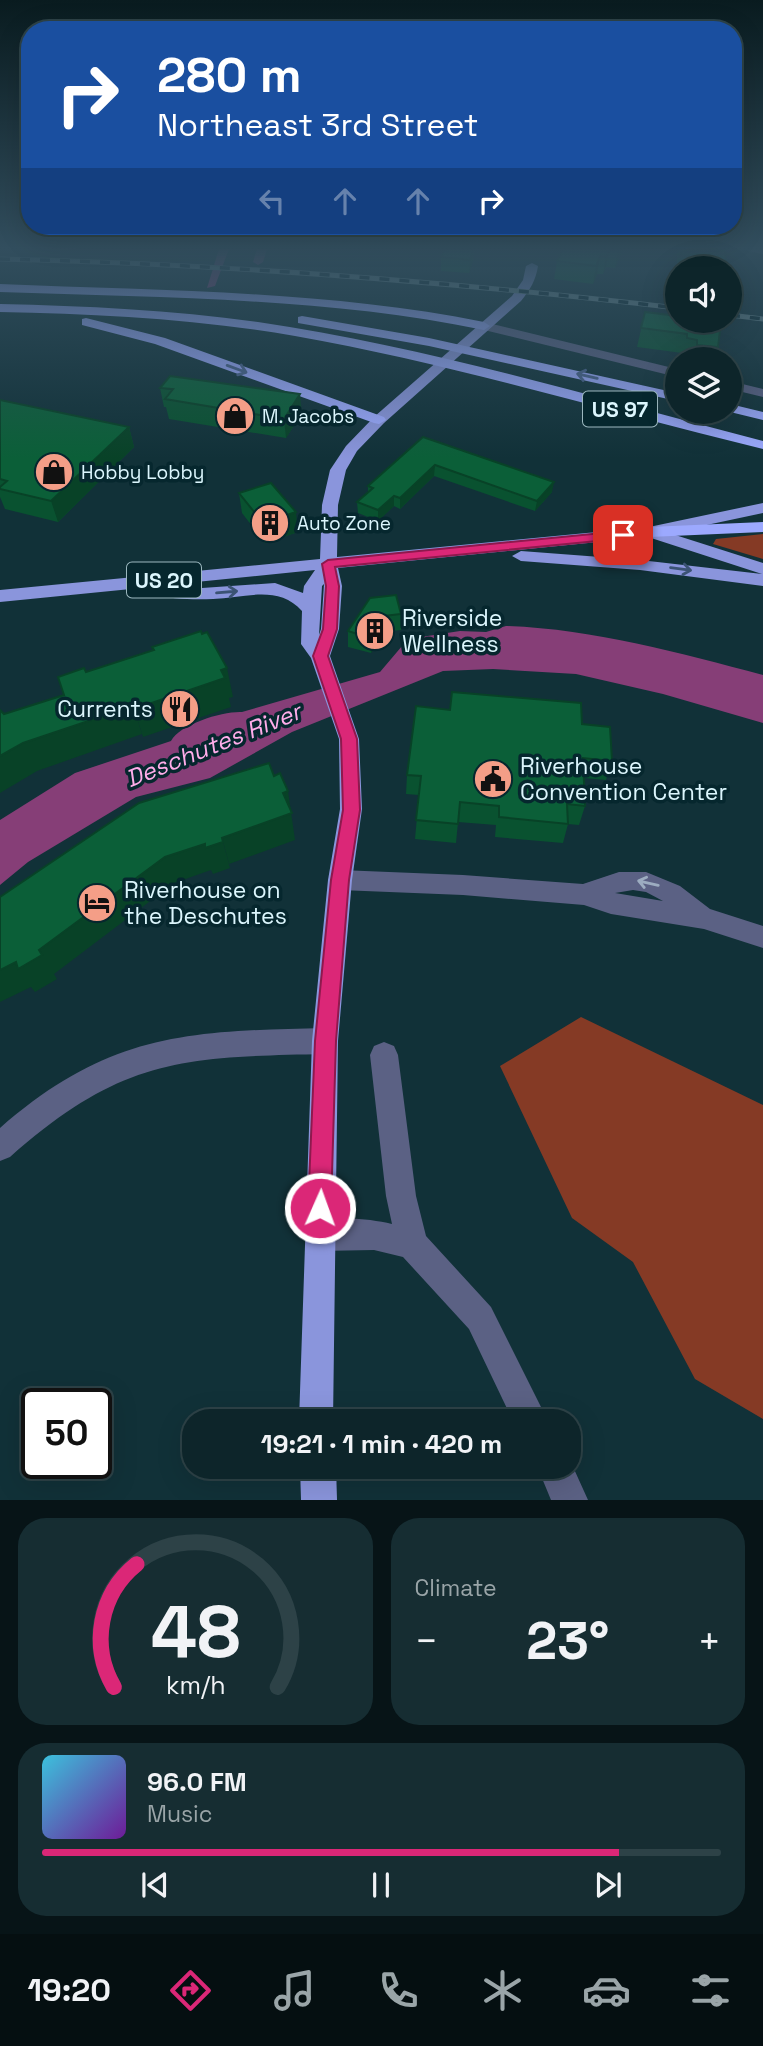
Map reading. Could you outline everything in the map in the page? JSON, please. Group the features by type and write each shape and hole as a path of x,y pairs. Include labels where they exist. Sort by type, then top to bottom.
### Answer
{"highway":[{"path":"69,319 118,328 379,420"},
{"name":"US 97","path":"194,319 422,349 763,434"},
{"path":"287,319 485,364 665,395"},
{"path":"446,319 484,326"},
{"name":"US 97","path":"485,364 763,445"},
{"path":"742,411 763,416"},
{"path":"649,532 763,527"}],"main road":[{"path":"320,656 330,629 333,586 328,564 330,505 338,470 351,449 379,420 491,319"},
{"name":"US 20","path":"0,596 649,532 763,508"},
{"path":"649,532 763,569"},
{"path":"466,552 640,565 763,580"},
{"path":"316,1409 325,1041 340,880 351,810 349,739 320,656 310,644 313,586 328,564"},
{"path":"111,586 203,594 275,588 303,599 311,610"},
{"path":"318,1479 319,1500"}],"street":[{"path":"484,326 665,370"},
{"path":"742,388 763,393"},
{"path":"340,880 463,885 584,895 611,903 704,918 763,937"},
{"path":"0,1147 40,1111 93,1079 135,1060 208,1046 325,1041"},
{"path":"384,1055 401,1196 412,1244 480,1318 525,1409"},
{"path":"319,1236 374,1235 412,1244"},
{"path":"560,1479 570,1500"}],"shaded area":[{"path":"763,534 763,559 713,544 716,539"},
{"path":"581,1017 763,1105 763,1419 695,1379 633,1262 572,1218 500,1066"}],"water":[{"name":"Deschutes River","path":"506,626 603,637 763,675 763,723 663,694 576,674 493,669 443,671 292,732 210,778 136,797 28,862 0,885 0,820 75,773 171,741 183,729 203,720 242,712 380,672 408,639 460,631 486,632"}],"building":[{"path":"643,319 665,319 665,331 641,328"},
{"path":"679,333 720,333 718,347 697,345 697,340 687,338 687,334"},
{"path":"170,376 300,394 284,419 165,399 173,389 160,388"},
{"name":"Hobby Lobby","path":"0,400 129,427 51,501 0,489 7,481 0,479"},
{"path":"423,437 554,482 537,501 435,465 400,498 394,496 378,510 357,502 373,488 368,486"},
{"path":"271,483 296,512 263,523 239,493"},
{"path":"396,595 401,614 384,616 370,638 348,631 370,598"},
{"path":"201,631 202,634 207,632 227,668 221,670 225,678 23,743 0,756 0,710 4,714 64,695 58,677 84,668 86,672 154,650 152,647"},
{"name":"Riverhouse Convention Center","path":"452,692 581,703 582,724 610,727 612,761 583,758 585,806 567,804 568,824 499,817 499,806 460,802 458,824 416,820 421,776 407,775 416,706 450,710"},
{"path":"269,763 274,776 280,773 288,791 283,793 292,813 222,838 223,842 205,848 205,844 165,857 39,950 42,955 18,969 16,962 0,970 0,897 139,803"}],"place":[{"name":"M. Jacobs","path":"235,416"},
{"name":"Hobby Lobby","path":"54,472"},
{"name":"Auto Zone","path":"270,523"},
{"name":"Riverside Wellness","path":"375,631"},
{"name":"Currents","path":"180,709"},
{"name":"Riverhouse Convention Center","path":"493,779"},
{"name":"Riverhouse on the Deschutes","path":"97,903"}],"route":[{"path":"320,1208 325,1041 340,880 351,810 349,739 320,656 330,629 333,586 328,564 623,535"}]}
